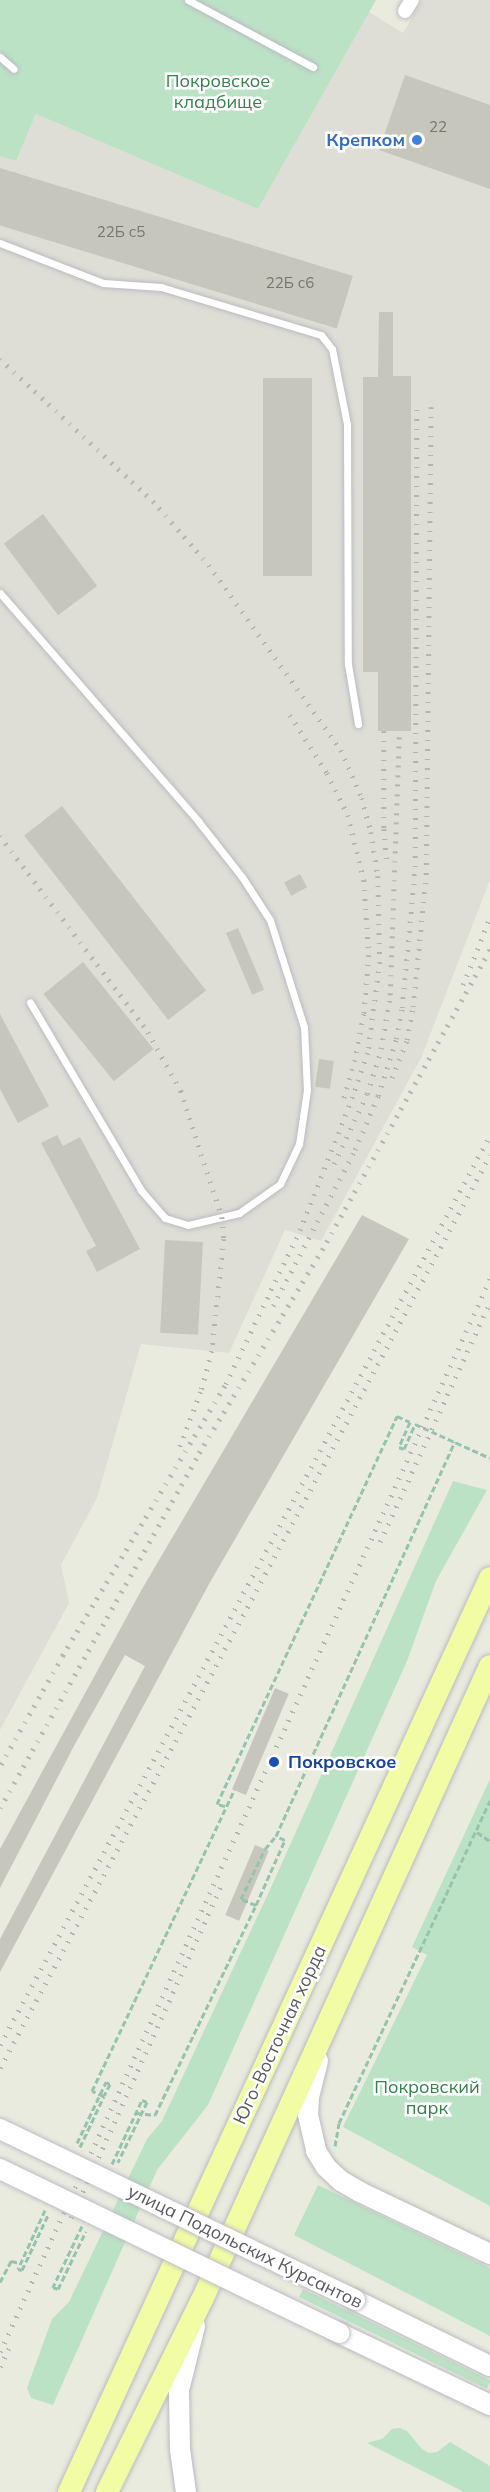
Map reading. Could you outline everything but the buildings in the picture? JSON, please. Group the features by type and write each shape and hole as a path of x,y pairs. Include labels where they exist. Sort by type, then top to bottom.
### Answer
{"main road":[{"name":"Юго-Восточная хорда","path":"69,2492 490,1578"},
{"name":"Юго-Восточная хорда","path":"107,2492 202,2300 490,1666"},
{"path":"331,2012 309,2097 308,2115 316,2151 326,2167 341,2181 360,2192 490,2254"},
{"name":"улица Подольских Курсантов","path":"0,2129 490,2366"},
{"name":"улица Подольских Курсантов","path":"0,2169 490,2405"},
{"path":"186,2492 180,2450 179,2390 202,2300"}],"lane":[{"path":"188,0 313,67"},
{"path":"0,57 14,69"},
{"path":"0,243 103,283 161,286 321,335 332,350 347,424 348,664 358,724"},
{"path":"0,593 198,821 242,877 270,920 304,1027 307,1090 298,1144 280,1184 239,1213 188,1225 165,1218 141,1190 30,1002"}],"path":[{"path":"225,1806 217,1804 398,1416 410,1422 399,1447 404,1449 415,1424 490,1458"},
{"path":"256,1905 241,1899 265,1849 276,1836 455,1442"},
{"path":"104,2096 92,2091 234,1790"},
{"path":"334,2152 339,2123 490,1801"},
{"path":"477,1832 490,1841"},
{"path":"117,2162 137,2122 142,2112 147,2102 142,2100 136,2113 146,2114 155,2115 285,1840 276,1836"},
{"path":"77,2143 106,2082 110,2084 80,2148"},
{"path":"48,2211 26,2264 22,2270 18,2268 48,2211"},
{"path":"56,2279 53,2287 58,2289 87,2230"},
{"path":"0,2282 11,2261 26,2264"}],"shaded area":[{"path":"422,0 490,0 490,880 421,1058 321,1241 285,1230 229,1353 141,1344 97,1498 61,1565 69,1603 0,1730 0,156 16,161 36,114 258,209 369,12 403,33"}],"green space":[{"name":"Покровское кладбище","path":"0,0 376,0 258,209 36,114 16,161 0,156"},
{"path":"453,1481 487,1490 436,1581 407,1661 208,2105 157,2170 53,2405 31,2398 27,2388 52,2319 69,2302 147,2139 162,2121 273,1883"},
{"name":"Покровский парк","path":"490,1779 490,2206 343,2127 427,1955 412,1947"},
{"path":"318,2185 490,2268 490,2336 294,2235"},
{"path":"303,2289 490,2380 487,2389 299,2297"},
{"path":"400,2428 407,2431 422,2449 429,2453 437,2452 450,2442 490,2466 490,2492 464,2492 367,2443 382,2439 392,2429"}],"railway":[{"path":"0,359 153,501 209,565 341,750 362,798 371,832 378,876 380,962 368,1053 301,1229 225,1386 63,1656 0,1767"},
{"path":"273,1306 355,1150 378,1096 396,1039 402,1008 415,867 417,407"},
{"path":"392,1078 407,1040 413,1007 426,874 431,407"},
{"path":"290,715 327,773 348,815 364,880 369,955 364,1014 355,1060 342,1105"},
{"path":"384,731 384,829 387,863"},
{"path":"334,1164 367,1094 381,1049 390,995 399,731"},
{"path":"0,836 148,1032 181,1091 222,1217 224,1239 212,1351 201,1392 178,1452"},
{"path":"463,985 490,917"},
{"path":"0,1808 199,1453 322,1250 490,950"},
{"path":"0,2045 490,1135"},
{"path":"0,2068 490,1155"},
{"path":"0,2352 490,1279"},
{"path":"380,1542 490,1302"},
{"path":"71,2218 223,1882"},
{"path":"0,2367 10,2346"}],"place":[{"name":"Крепком","path":"417,140"},
{"name":"Покровское","path":"274,1762"}]}
